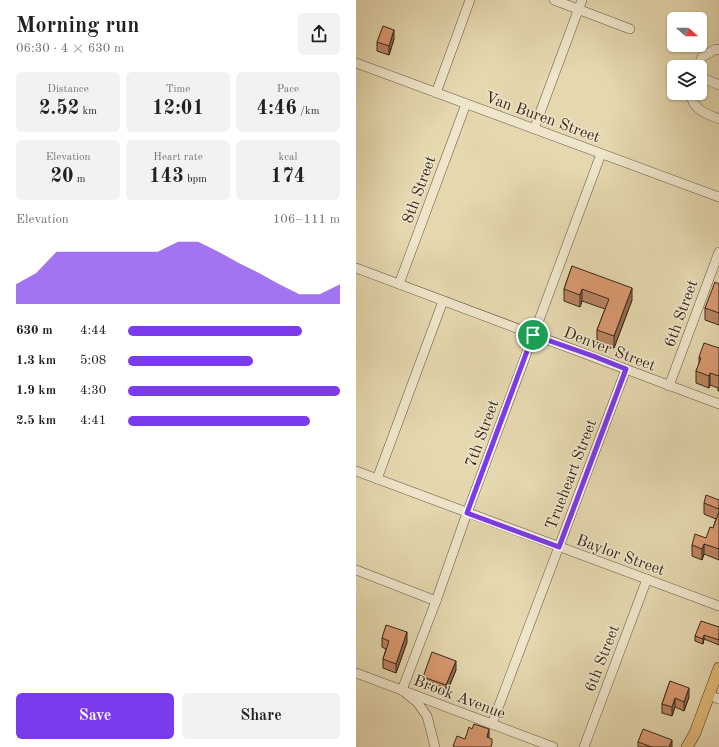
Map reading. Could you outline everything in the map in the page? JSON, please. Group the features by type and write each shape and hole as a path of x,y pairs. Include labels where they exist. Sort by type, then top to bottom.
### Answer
{"main road":[{"path":"686,747 714,697 719,668"},
{"path":"694,747 695,732"}],"street":[{"path":"436,93 470,0"},
{"path":"554,0 630,29"},
{"path":"534,129 582,0"},
{"path":"701,60 702,57 716,49 719,50"},
{"name":"Van Buren Street","path":"356,63 719,197"},
{"path":"707,79 719,85"},
{"path":"692,100 694,104 704,113 719,120"},
{"name":"8th Street","path":"399,284 466,104"},
{"name":"7th Street","path":"402,690 601,154"},
{"name":"6th Street","path":"669,386 719,252"},
{"name":"Denver Street","path":"356,268 719,404"},
{"path":"376,479 443,301"},
{"name":"Trueheart Street","path":"492,724 626,369"},
{"name":"Baylor Street","path":"356,471 719,606"},
{"path":"356,570 436,601"},
{"name":"6th Street","path":"584,747 646,579"},
{"name":"Brook Avenue","path":"356,673 553,747"},
{"path":"402,690 417,702 427,716 435,747"},
{"path":"427,716 430,701"}],"building":[{"path":"383,26 394,30 389,46 377,42"},
{"path":"572,266 632,288 614,336 597,330 609,299 582,289 580,295 564,289"},
{"path":"715,282 719,284 719,313 705,308"},
{"path":"704,343 719,348 719,376 710,373 709,376 696,371 701,358 699,357"},
{"path":"706,495 719,500 719,509 704,503"},
{"path":"719,512 719,549 704,544 702,549 692,545 695,534 706,538 710,527 713,528"},
{"path":"701,621 719,627 719,640 704,635 703,639 695,636"},
{"path":"386,625 407,632 396,664 383,659 389,641 382,638"},
{"path":"432,652 456,661 446,685 423,677"},
{"path":"670,681 689,688 684,702 675,698 672,707 662,704"},
{"path":"474,724 489,729 487,737 492,739 491,747 453,746 457,736 465,739 469,727 472,729"},
{"path":"643,729 672,740 669,747 652,747 638,742"}],"route":[{"path":"533,335 626,369 559,547 467,513 533,335"}]}
